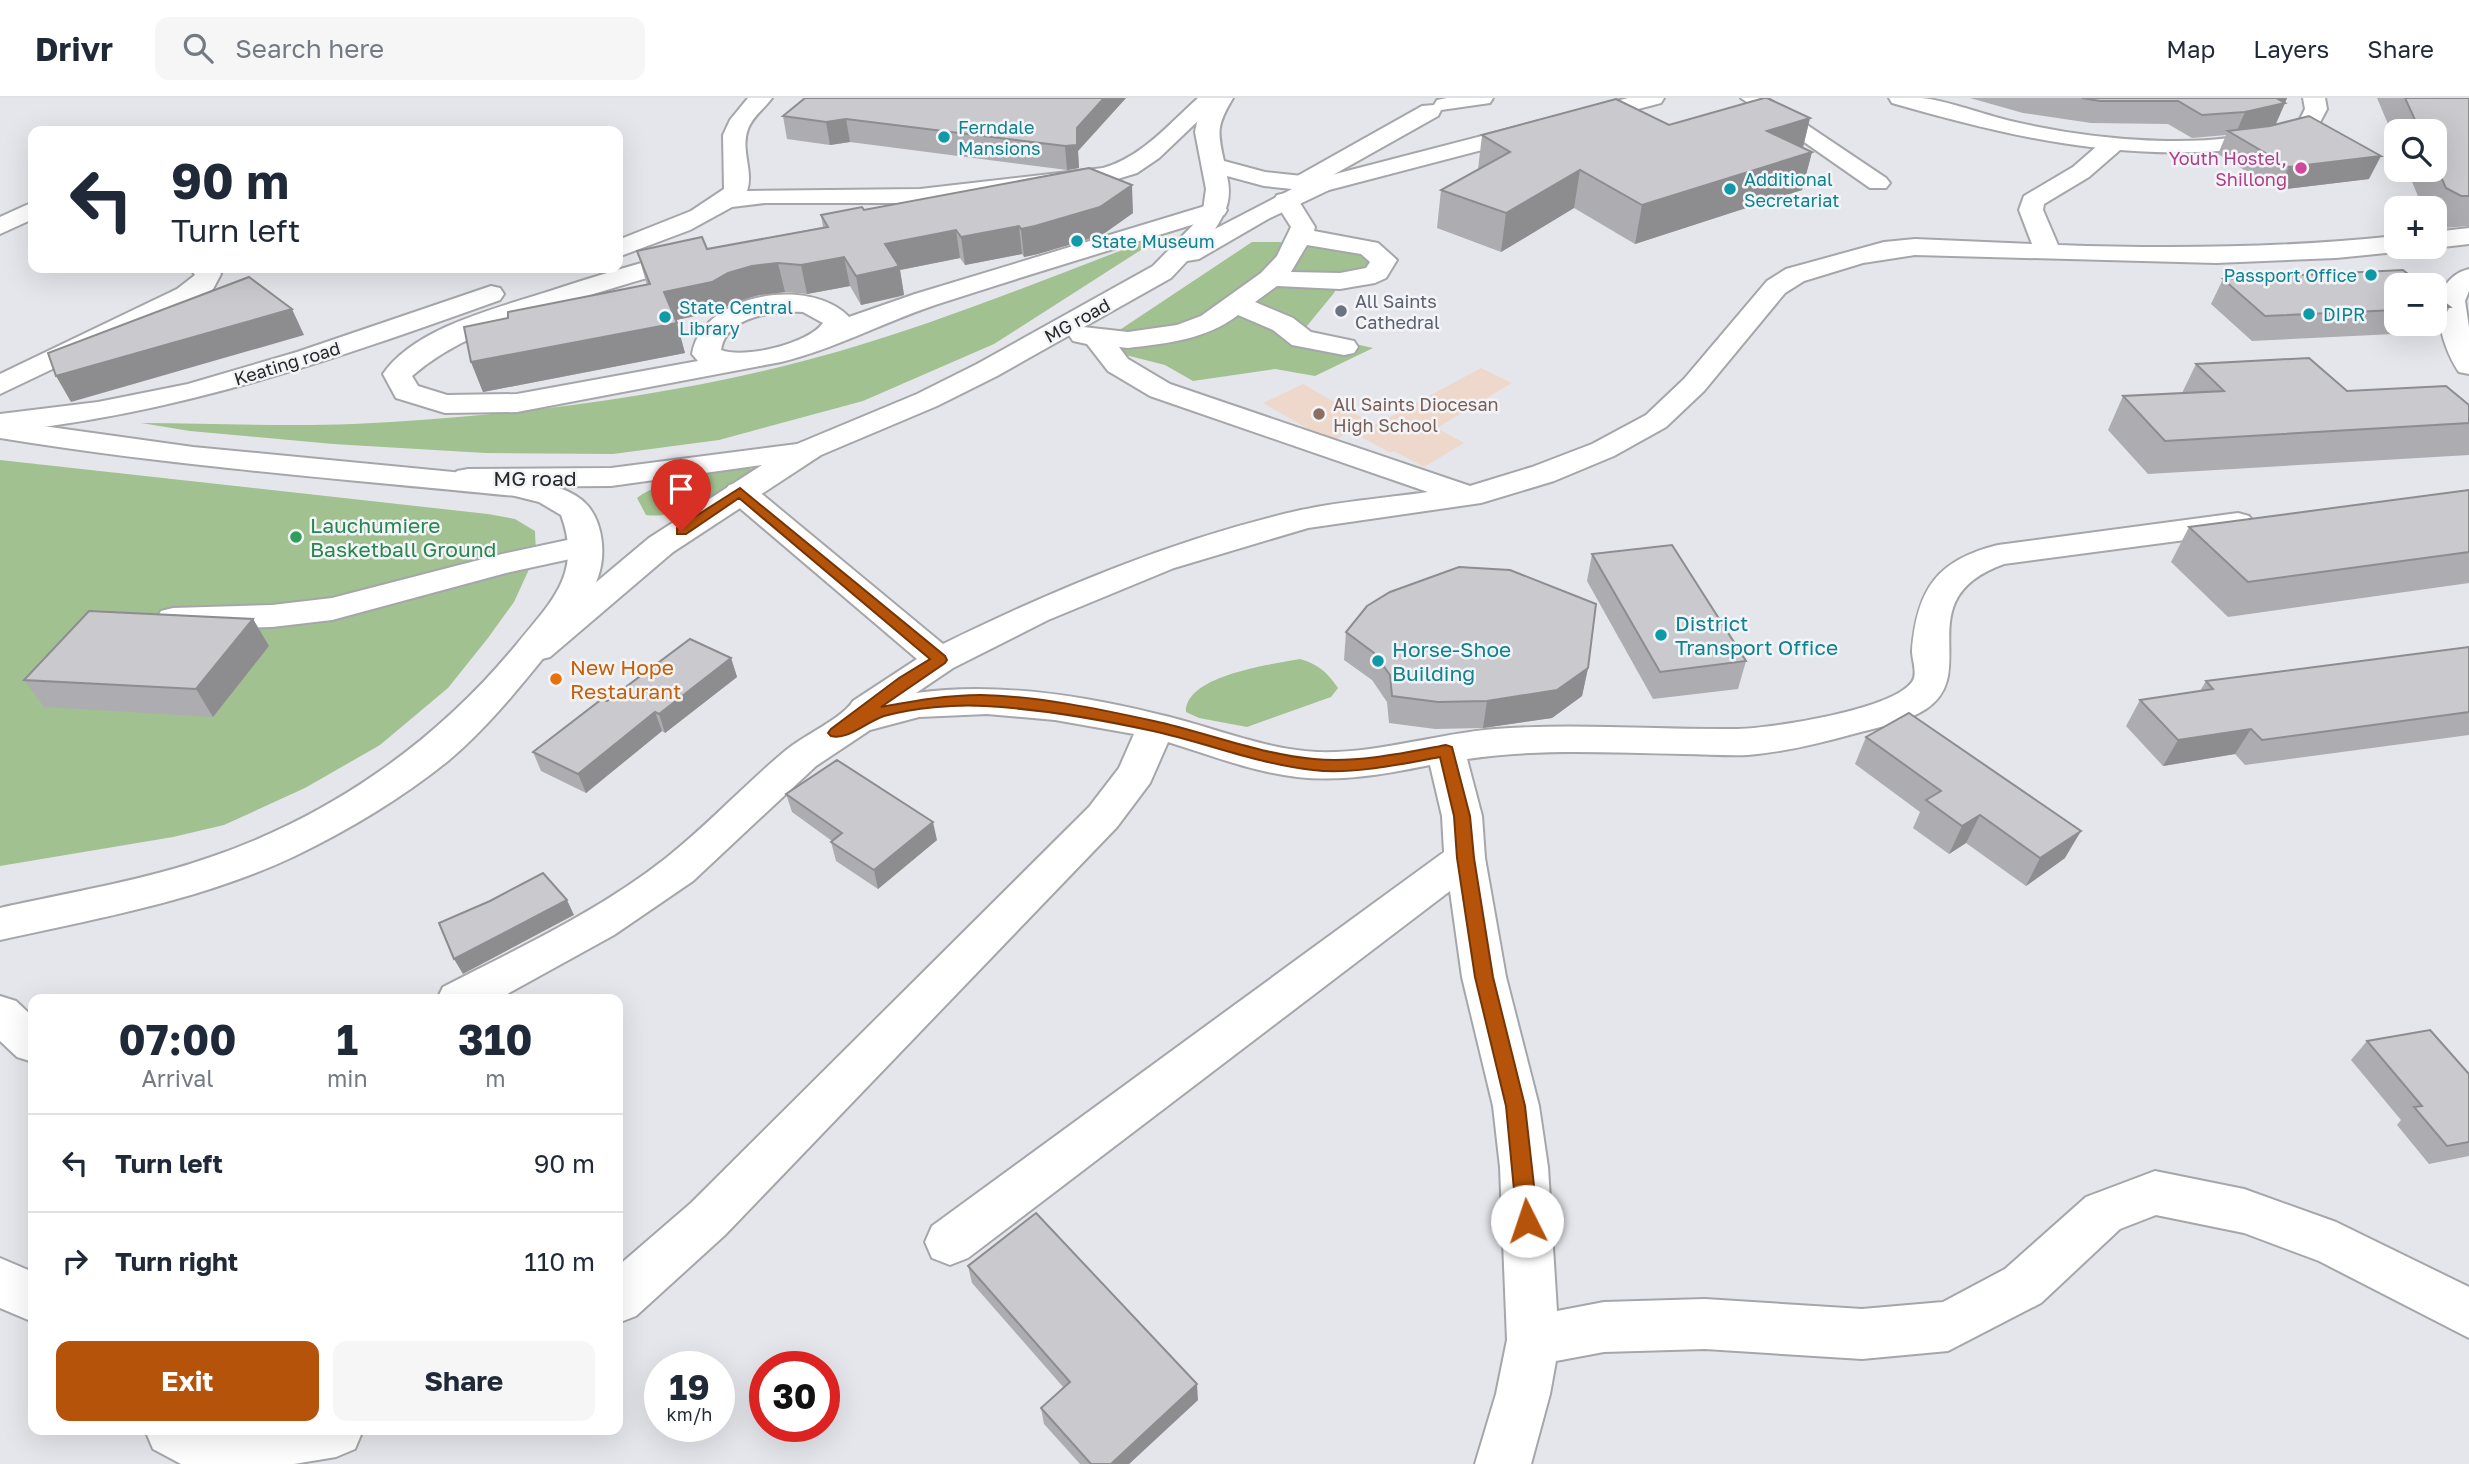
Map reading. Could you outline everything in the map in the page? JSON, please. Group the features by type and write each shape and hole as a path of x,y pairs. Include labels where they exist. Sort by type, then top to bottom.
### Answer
{"main road":[{"path":"623,247 673,228 734,194 738,181 733,141 736,126 761,98"},
{"path":"723,201 765,197 920,195 989,190 1106,175 1129,168 1151,153 1211,98"},
{"path":"714,253 647,268 475,324 424,351 397,374 406,392 445,404 517,403 781,354 825,340 854,325 924,300 1215,210 1218,189 1206,132 1208,122 1222,98"},
{"path":"1162,272 1446,104 1482,98"},
{"path":"1213,165 1302,190 1653,98"},
{"path":"1752,98 1878,183"},
{"path":"1900,98 2007,129 2060,140 2112,145 2197,146 2282,134 2309,123 2316,109 2314,98"},
{"path":"2048,252 2031,210 2033,201 2081,172 2112,145"},
{"path":"1060,331 1128,340 1182,333 1211,323 1271,278 1288,258 1303,227 1302,190"},
{"name":"MG road","path":"516,668 661,545 740,492 810,449 927,400 1060,331 1162,272 1202,230 1215,210"},
{"path":"0,227 28,212"},
{"path":"1271,278 1325,281 1362,278 1376,273 1384,260 1369,248 1298,236"},
{"path":"2447,239 2469,236"},
{"path":"469,994 587,932 679,870 795,764 904,682 940,660 1036,612 1162,561 1304,519 1470,496 1603,450 1656,421 1694,385 1776,286 1795,275 1884,250 1915,247 2239,256 2325,253 2384,246"},
{"path":"0,385 186,295 204,283 207,273"},
{"name":"Keating road","path":"0,423 107,409 194,391 305,358 550,273"},
{"path":"2469,277 2454,293 2453,298 2456,328 2469,366"},
{"path":"729,363 706,354 705,341 714,330 734,316 762,307 799,304 825,311 838,321 825,340"},
{"path":"1236,304 1283,324 1303,339 1344,347"},
{"path":"1096,337 1118,365 1160,390 1470,496"},
{"path":"0,429 56,439 232,460 516,487 550,495 575,510 586,546 583,575 570,601 516,668 455,734 408,772 338,814 256,856 177,882 0,923"},
{"name":"MG road","path":"427,478 611,477 810,449"},
{"path":"740,492 940,660"},
{"path":"836,733 880,712 925,704 981,700 1042,706 1156,726 1239,751 1316,765 1390,761 1502,741 1747,742 1820,730 1870,718 1904,705 1924,692 1932,679 1930,654 1943,588 1955,573 1972,563 1998,555 2265,520"},
{"path":"141,620 272,615 332,609 502,564 586,546"},
{"path":"623,1295 708,1219 1103,817 1136,773 1156,726"},
{"path":"1446,751 1462,816 1465,858 1484,977 1517,1118 1524,1167 1533,1340 1523,1394 1503,1464"},
{"path":"950,1242 1465,858"},
{"path":"0,1014 28,1039"},
{"path":"1533,1340 1604,1327 1704,1324 1862,1334 1948,1326 2023,1286 2103,1213 2155,1193 2244,1211 2336,1245 2469,1314"},
{"path":"0,1282 28,1296"},
{"path":"182,1435 211,1450 305,1435"}],"shaded area":[{"name":"All Saints Diocesan High School","path":"1481,368 1512,383 1437,428 1464,443 1424,467 1394,451 1391,453 1348,433 1331,442 1263,403 1303,384 1375,425"}],"green space":[{"path":"1169,232 994,344 863,401 719,440 613,454 485,453 333,444 190,431 141,423 300,425 413,421 536,409 660,392 782,366 923,325"},
{"path":"1252,242 1313,242 1371,254 1372,275 1341,278 1334,293 1302,332 1373,348 1315,376 1275,369 1193,381 1165,365 1094,347"},
{"path":"0,460 488,514 515,519 535,531 536,554 514,602 448,688 380,745 305,788 224,825 173,837 0,866"},
{"path":"743,466 752,469 752,475 687,509 646,515 637,498 673,481"},
{"path":"1300,659 1322,669 1330,677 1338,688 1331,697 1247,727 1199,718 1186,712 1190,699 1215,680 1252,668"}],"building":[{"path":"805,98 1104,98 1077,128 1077,145 1065,146 846,119 826,122 783,116"},
{"path":"1764,98 1810,118 1767,131 1812,152 1642,205 1580,170 1506,213 1441,190 1510,152 1482,135 1616,99 1669,125"},
{"path":"2082,98 2276,98 2285,103 2245,112 2202,115 2178,101 2100,101"},
{"path":"2405,98 2469,98 2469,196 2461,196 2446,188 2443,182 2447,182 2447,119 2415,119"},
{"path":"2309,116 2381,156 2289,167 2228,131 2270,126"},
{"path":"1089,168 1132,185 1100,207 1035,226 1021,229 1019,226 961,237 956,230 885,244 899,266 856,276 844,257 801,265 778,263 752,266 728,273 712,282 664,292 677,323 471,362 464,327 508,318 508,312 650,284 637,251 702,237 707,249 828,227 821,215 862,207 864,210"},
{"path":"2403,270 2407,273 2384,273 2384,311 2265,316 2223,279"},
{"path":"249,277 292,309 56,376 48,353"},
{"path":"2309,358 2347,391 2446,386 2469,405 2469,423 2165,441 2123,396 2224,391 2196,364"},
{"path":"2469,490 2469,552 2248,582 2189,527"},
{"path":"1672,545 1746,661 1660,672 1592,554"},
{"path":"1459,567 1510,570 1596,604 1588,668 1557,690 1487,701 1438,702 1392,696 1390,675 1374,653 1346,632 1367,606 1390,592"},
{"path":"89,611 253,619 196,689 24,680"},
{"path":"690,639 731,658 659,714 655,712 578,774 533,752 602,699 607,701"},
{"path":"2469,647 2469,712 2262,740 2251,729 2178,740 2140,700 2213,689 2206,681"},
{"path":"1909,713 2081,831 2040,858 1980,815 1962,826 1926,800 1941,791 1866,737"},
{"path":"837,760 933,822 874,870 831,842 842,833 786,794"},
{"path":"543,873 567,900 454,959 439,923 490,901"},
{"path":"2430,1030 2469,1074 2469,1142 2447,1146 2414,1107 2422,1106 2367,1041"},
{"path":"1036,1213 1197,1384 1111,1464 1091,1464 1041,1408 1070,1382 968,1266"}],"place":[{"name":"Ferndale Mansions","path":"944,137"},
{"name":"Youth Hostel, Shillong","path":"2301,168"},
{"name":"Additional Secretariat","path":"1730,189"},
{"name":"State Museum","path":"1077,241"},
{"name":"Passport Office","path":"2371,275"},
{"name":"All Saints Cathedral","path":"1341,311"},
{"name":"DIPR","path":"2309,314"},
{"name":"State Central Library","path":"665,317"},
{"name":"All Saints Diocesan High School","path":"1319,414"},
{"name":"Lauchumiere Basketball Ground","path":"296,537"},
{"name":"District Transport Office","path":"1661,635"},
{"name":"Horse-Shoe Building","path":"1378,661"},
{"name":"New Hope Restaurant","path":"556,679"}],"route":[{"path":"681,531 740,492 940,660 904,682 836,733 880,712 925,704 981,700 1042,706 1156,726 1239,751 1316,765 1390,761 1446,751 1462,816 1465,858 1484,977 1497,1039 1516,1106 1524,1167 1527,1221"}]}
